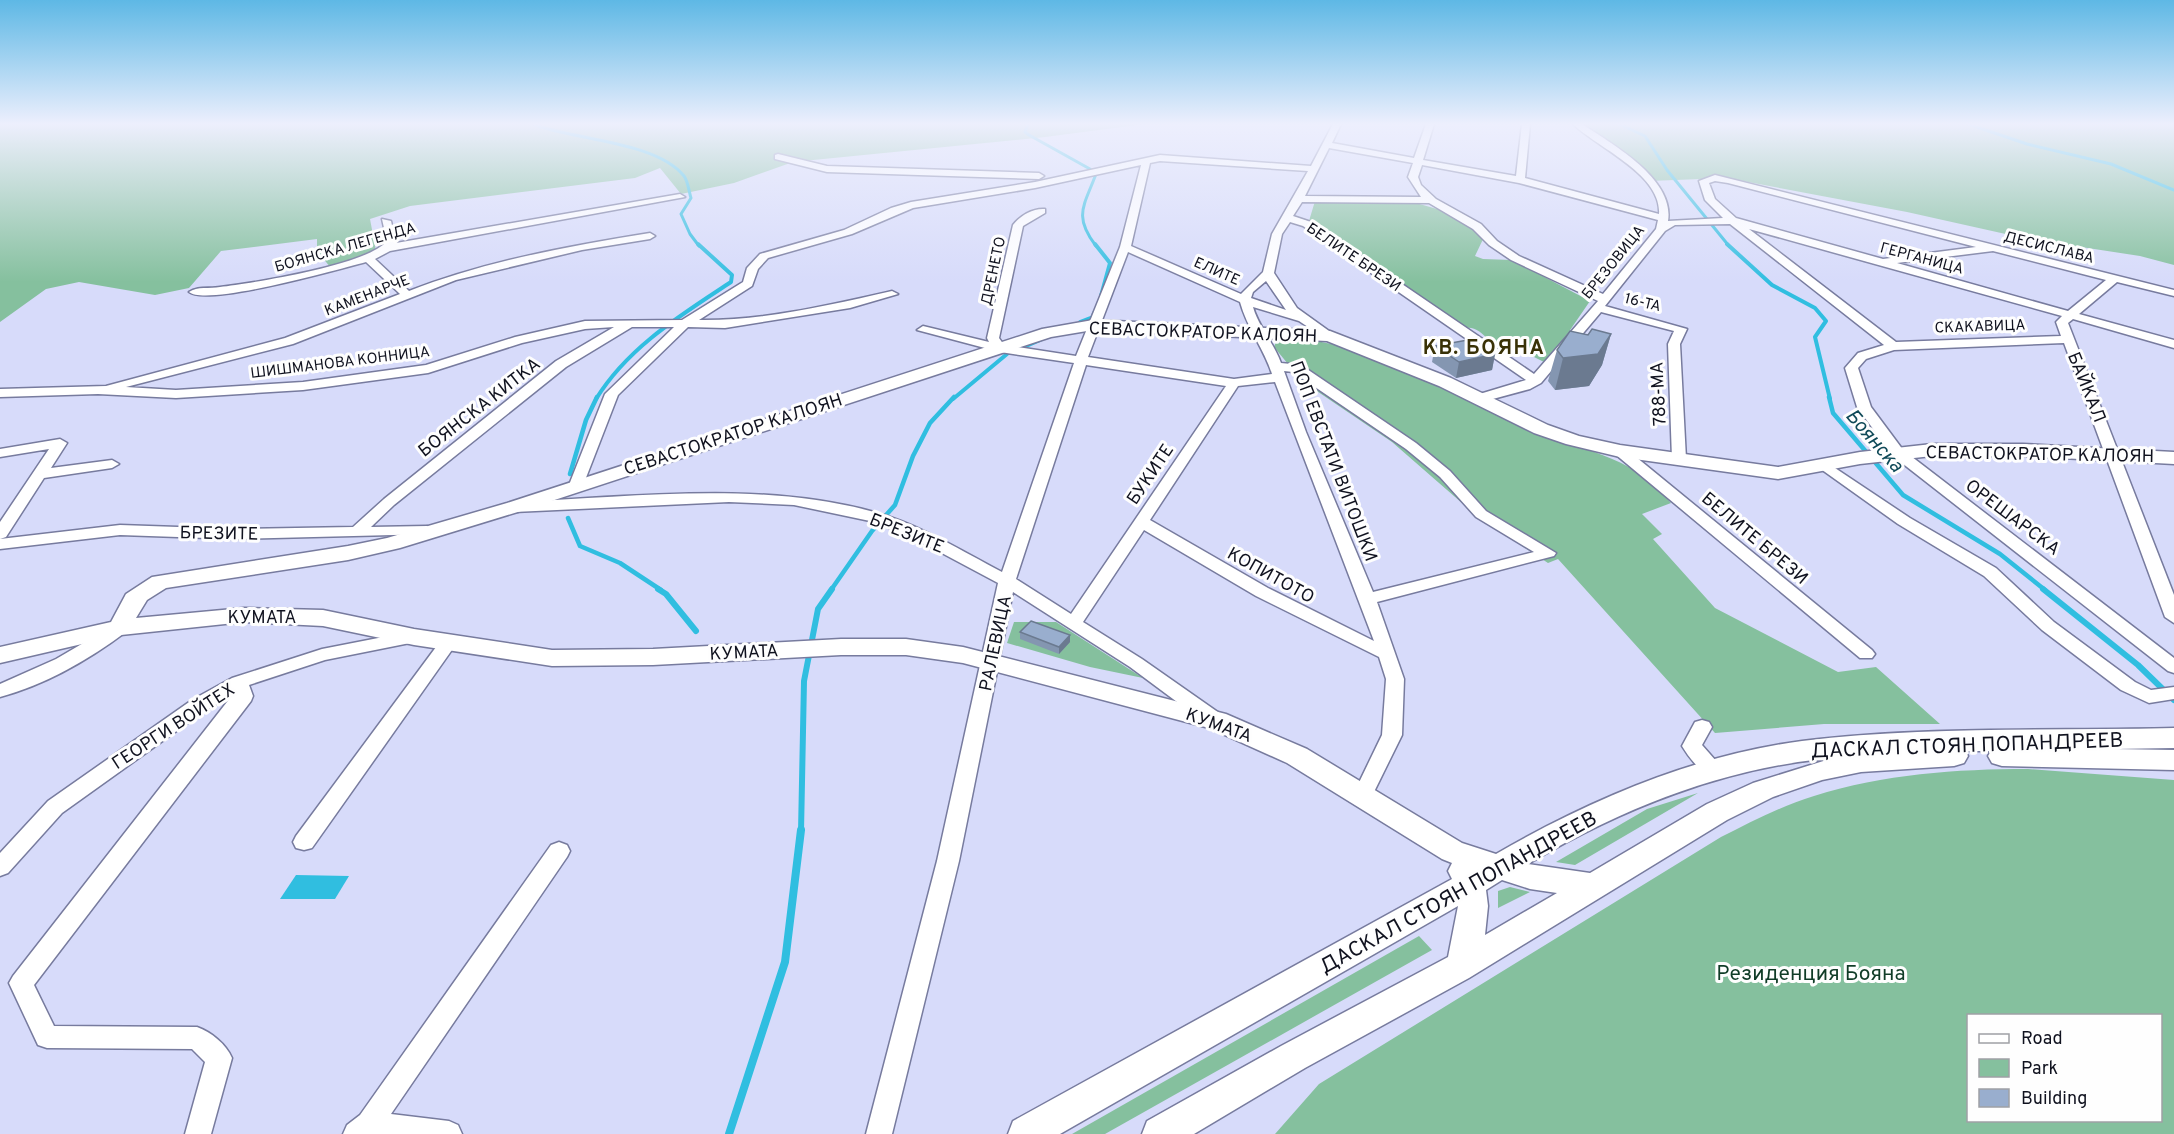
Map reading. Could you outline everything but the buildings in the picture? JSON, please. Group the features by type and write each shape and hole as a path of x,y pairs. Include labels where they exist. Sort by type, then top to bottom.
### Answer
{"main road":[{"name":"СЕВАСТОКРАТОР КАЛОЯН","path":"121,627 128,607 146,589 160,582 348,553 438,530 1000,348 1048,333 1093,325 1330,336 1445,382 1557,435 1620,451 1778,472 1804,471 1831,463 1891,453 1982,450 2174,458"},
{"name":"КУМАТА","path":"0,655 121,627 244,615 323,618 448,643 552,658 653,657 793,649 906,646 992,660 1217,721 1297,756 1452,851 1483,875"},
{"name":"ДАСКАЛ СТОЯН ПОПАНДРЕЕВ","path":"1026,1134 1553,836 1637,797 1714,770 1800,751 1894,743 2174,738"},
{"name":"ДАСКАЛ СТОЯН ПОПАНДРЕЕВ","path":"1160,1134 1293,1057 1462,964 1717,812 1763,790 1819,771 1861,762 1972,756 2174,760"},
{"path":"1462,964 1483,875 1530,877 1594,886"}],"street":[{"path":"577,485 612,394 684,324 748,284 753,268 764,256 848,232 903,207 1035,185 1070,177"},
{"name":"РАЛЕВИЦА","path":"879,1134 948,861 1008,580 1093,325 1125,248 1143,177"},
{"path":"1245,300 1248,291 1268,273 1277,234 1289,219 1311,177"},
{"path":"1415,177 1414,182 1431,200"},
{"path":"1503,177 1520,180 1662,223"},
{"name":"БРЕЗОВИЦА","path":"1478,399 1525,386 1536,380 1601,304 1662,223 1665,207 1659,192 1644,177"},
{"path":"1893,346 1863,320 1734,221 1710,200 1704,181 1715,178 1993,248"},
{"name":"БОЯНСКА ЛЕГЕНДА","path":"195,292 272,283 368,258 386,249 680,197"},
{"path":"1299,199 1431,200"},
{"name":"16-ТА","path":"1431,200 1486,232 1493,243 1509,253 1601,304 1681,329"},
{"name":"ДРЕНЕТО","path":"1000,348 993,338 1018,225 1025,218 1041,211"},
{"name":"БЕЛИТЕ БРЕЗИ","path":"1289,219 1314,229 1521,372 1536,380"},
{"path":"386,221 392,241 386,249"},
{"name":"ГЕРГАНИЦА","path":"1662,223 1734,221 2174,344"},
{"name":"КАМЕНАРЧЕ","path":"98,390 289,341 452,278 525,259 650,236"},
{"name":"ЕЛИТЕ","path":"1125,248 1245,300 1298,318"},
{"name":"ДЕСИСЛАВА","path":"1879,262 1993,248 2174,293"},
{"path":"368,258 407,295"},
{"path":"1268,273 1281,299 1298,318 1330,336"},
{"path":"2068,314 2114,279"},
{"name":"ШИШМАНОВА КОННИЦА","path":"0,393 98,390 176,394 238,392 368,378 449,364 546,333 599,323 740,322 892,294"},
{"name":"ПОП ЕВСТАТИ ВИТОШКИ","path":"1245,300 1252,323 1259,331 1278,372 1367,599 1395,680 1392,735 1363,795"},
{"name":"БАЙКАЛ","path":"2068,314 2062,322 2174,617"},
{"name":"БОЯНСКА КИТКА","path":"356,533 389,502 561,364 633,322"},
{"name":"788-МА","path":"1679,459 1674,344 1681,329"},
{"path":"923,330 1000,348 1234,383 1296,368 1411,446 1446,474 1482,514 1548,553 1367,599"},
{"name":"СКАКАВИЦА","path":"1893,346 2068,339"},
{"name":"ОРЕШАРСКА","path":"1893,346 1862,356 1851,368 1864,407 1891,453 2174,667"},
{"name":"БУКИТЕ","path":"1073,624 1234,383"},
{"path":"0,453 60,443 0,534"},
{"name":"БЕЛИТЕ БРЕЗИ","path":"1620,451 1866,654"},
{"path":"1831,463 1904,521 1990,572 2048,626 2128,686 2149,697 2174,693"},
{"path":"40,474 112,464"},
{"name":"БРЕЗИТЕ","path":"513,507 729,497 794,500 882,519 1008,580 1136,663 1217,721"},
{"name":"КОПИТОТО","path":"1142,522 1246,585 1310,620 1387,654"},
{"name":"БРЕЗИТЕ","path":"0,544 120,530 236,534 438,530"},
{"path":"0,691 65,663 98,645 121,627"},
{"name":"ГЕОРГИ ВОЙТЕХ","path":"0,867 55,807 199,705 239,682 322,655 414,637"},
{"path":"304,842 448,643"},
{"path":"198,1134 219,1058 197,1038 47,1037 21,983 243,696 239,682"},
{"path":"1702,727 1692,746 1714,770"},
{"path":"363,1129 558,851"},
{"path":"363,1129 449,1134"}],"green space":[{"path":"0,177 638,177 410,206 370,219 376,251 331,268 317,251 317,239 221,251 189,288 155,295 79,282 46,289 0,322"},
{"path":"667,177 751,177 734,183 681,194"},
{"path":"1645,177 2174,177 2174,265 2140,256 2028,239 1907,212 1727,178 1649,181"},
{"path":"1315,201 1416,203 1444,211 1485,235 1475,256 1483,259 1512,260 1590,301 1555,352 1544,362 1530,355 1501,353 1485,342 1488,340 1481,333 1472,328 1465,328 1309,221"},
{"path":"1289,338 1319,341 1377,358 1536,433 1618,461 1654,485 1671,503 1642,514 1662,534 1653,539 1715,608 1838,672 1876,667 1940,724 1824,724 1715,733 1558,559 1548,563 1478,517 1392,442 1302,381 1274,347 1276,342"},
{"path":"1014,622 1056,622 1143,678 1090,667 1007,643"},
{"name":"Резиденция Бояна","path":"2028,769 2174,780 2174,1134 1275,1134 1319,1084 1732,831 1814,796 1867,782 1947,772"},
{"path":"1698,793 1575,865 1556,862 1647,809"},
{"path":"1510,887 1530,892 1498,908 1498,891"},
{"path":"1419,936 1432,950 1105,1134 1072,1134"}],"water":[{"path":"296,875 349,876 335,899 280,899"}],"waterway":[{"path":"684,177 691,198 681,214 690,234 699,246"},
{"path":"1095,177 1085,203 1083,218 1089,236 1096,246"},
{"name":"Боянска","path":"1673,177 1728,245"},
{"path":"2142,177 2174,190"},
{"path":"596,399 624,363 657,333 731,282 732,275 698,244"},
{"path":"1095,244 1110,263 1101,296"},
{"name":"Боянска","path":"1728,245 1772,285 1815,308 1826,321 1815,337 1830,399"},
{"path":"1080,322 1093,317 1094,313"},
{"path":"1024,347 1040,340"},
{"path":"953,399 1007,354"},
{"path":"831,590 872,531 895,505 913,456 930,423 954,397"},
{"name":"Боянска","path":"1829,397 1833,413 1903,495 2000,554 2045,590"},
{"path":"570,474 586,420 596,399"},
{"path":"568,518 580,546 620,563 661,590"},
{"path":"658,589 666,594 696,631"},
{"path":"801,832 804,681 818,609 832,589"},
{"name":"Боянска","path":"2043,589 2138,665 2174,700"},
{"path":"729,1134 785,962 801,830"}],"district":[{"name":"КВ. БОЯНА","path":"1484,347"}]}
